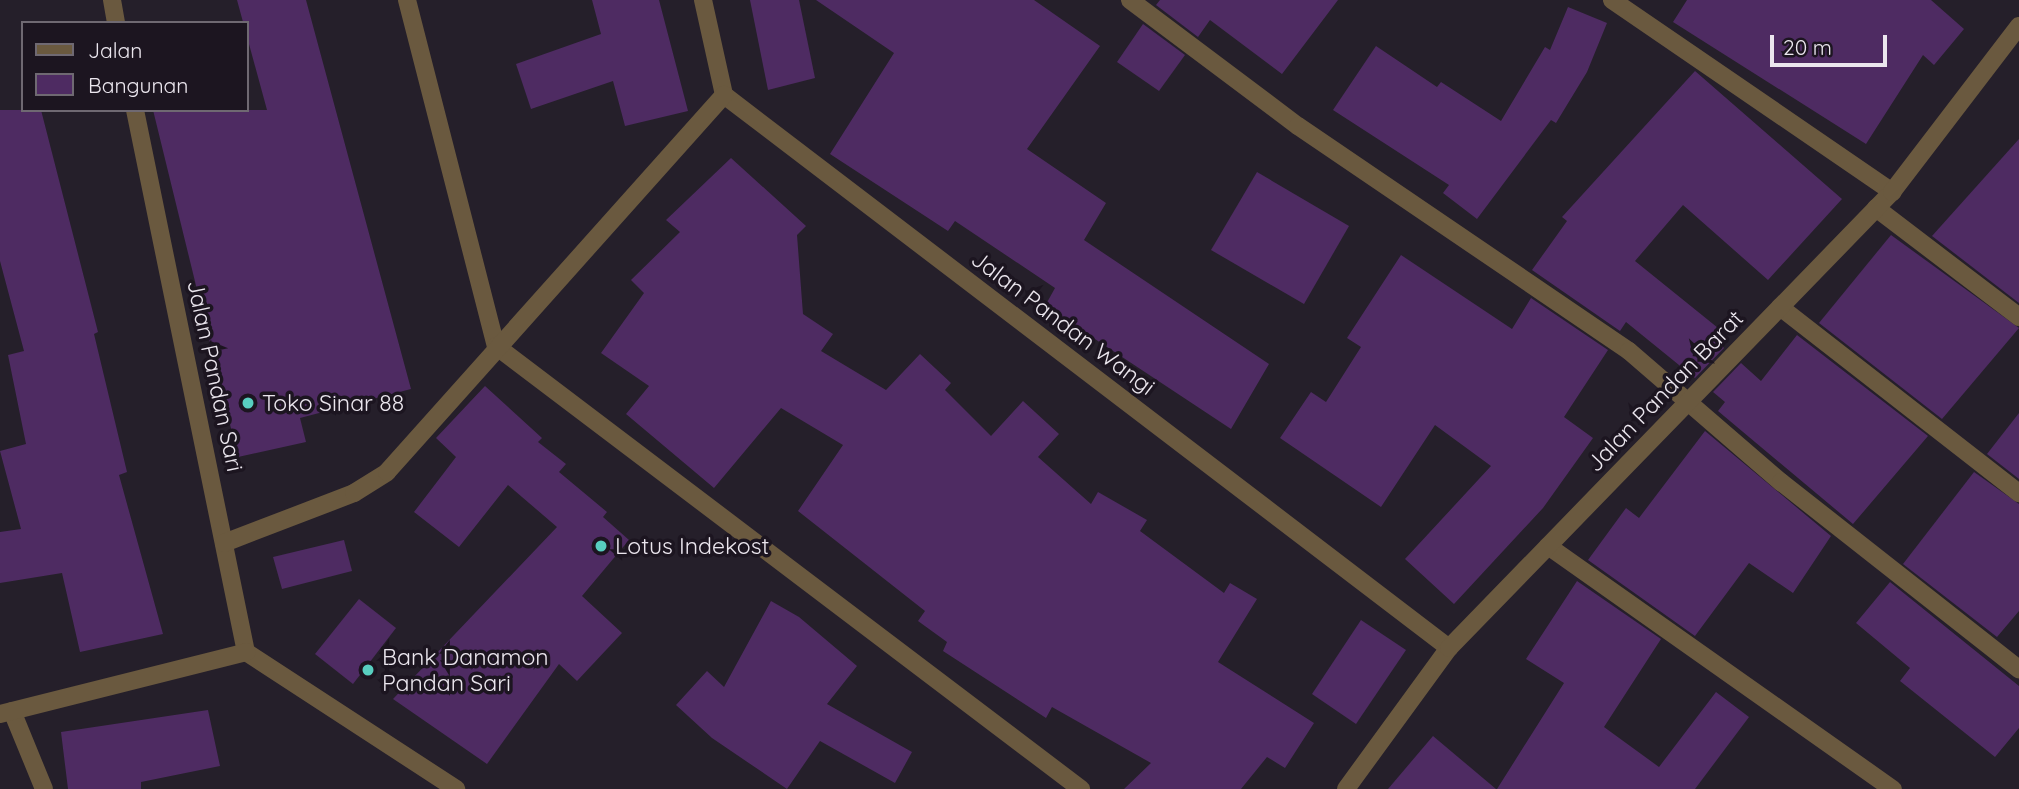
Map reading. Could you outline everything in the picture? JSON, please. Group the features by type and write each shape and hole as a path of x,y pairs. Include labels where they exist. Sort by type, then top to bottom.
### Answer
{"street":[{"path":"112,0 117,21"},
{"path":"407,0 496,346 1081,789"},
{"path":"224,543 372,484 403,456 496,346 724,95 703,0"},
{"path":"1130,0 1298,126 1629,351 2019,669"},
{"path":"1612,0 1892,191"},
{"name":"Jalan Pandan Barat","path":"1346,789 1449,648 1892,191 2019,26"},
{"name":"Jalan Pandan Wangi","path":"724,95 1449,648"},
{"name":"Jalan Pandan Sari","path":"135,112 246,652"},
{"path":"1876,208 2019,317"},
{"path":"1780,307 2019,493"},
{"path":"1548,546 1893,789"},
{"path":"44,789 6,712 246,652 456,789"}],"building":[{"path":"237,0 306,0 411,389 300,418 306,442 238,457 153,112 267,110 248,40 248,21 243,21"},
{"path":"592,0 659,0 688,111 625,126 613,81 531,109 516,64 601,34"},
{"path":"750,0 799,0 815,78 768,90"},
{"path":"816,0 1034,0 1100,46 1027,149 1106,203 1084,240 1269,364 1231,429 1045,306 1055,288 955,221 948,231 830,154 894,53"},
{"path":"1160,0 1338,0 1282,74 1210,20 1198,37 1156,5"},
{"path":"1687,0 1931,0 1964,29 1934,65 1923,55 1866,144 1673,22"},
{"path":"1568,7 1607,23 1587,72 1556,123 1551,120 1477,219 1443,193 1449,185 1333,110 1376,46 1437,87 1441,82 1501,121 1545,47 1550,50"},
{"path":"1143,24 1185,55 1159,91 1117,62"},
{"path":"1695,71 1842,199 1768,280 1683,205 1635,261 1723,332 1716,340 1724,348 1695,378 1626,322 1620,331 1532,270 1567,221 1562,217"},
{"path":"0,110 42,112 98,332 94,334 127,472 119,475 163,634 80,652 62,573 0,583 0,532 21,529 0,451 26,444 8,355 24,351 0,261"},
{"path":"2019,139 2019,303 1932,236"},
{"path":"731,158 806,226 797,235 803,314 833,334 821,351 886,390 920,354 951,383 945,390 991,436 1023,401 1059,434 1038,457 1091,504 1098,492 1147,520 1140,531 1224,593 1230,583 1257,599 1218,662 1314,723 1285,768 1267,757 1241,789 1124,789 1151,763 1052,707 1046,718 943,651 947,642 918,621 925,611 798,511 843,445 781,408 714,488 626,414 649,386 601,353 644,293 631,280 680,232 666,220"},
{"path":"1257,172 1349,226 1304,304 1211,250"},
{"path":"1891,235 2019,328 1942,419 1819,323"},
{"path":"1401,255 1512,329 1531,298 1608,350 1564,417 1593,438 1543,508 1454,604 1405,559 1491,466 1435,425 1381,507 1280,438 1311,392 1326,402 1361,347 1347,338"},
{"path":"1797,335 1928,436 1853,524 1718,411 1725,402 1713,392 1741,363 1761,381"},
{"path":"485,386 542,438 538,442 566,464 559,472 607,512 603,517 629,540 582,596 622,633 577,681 559,664 487,764 393,699 557,527 508,485 459,547 414,512 456,457 436,438"},
{"path":"2019,413 2019,479 1987,454"},
{"path":"1705,431 1831,536 1793,593 1749,563 1695,636 1588,560 1626,508 1639,518"},
{"path":"1974,472 2019,504 2019,611 1997,637 1903,564"},
{"path":"344,540 352,571 282,589 273,557"},
{"path":"1577,581 1661,639 1604,727 1659,767 1716,692 1749,717 1695,789 1497,789 1564,683 1526,659"},
{"path":"1890,582 2019,686 2019,728 1995,757 1900,681 1910,668 1856,623"},
{"path":"359,599 396,628 353,684 315,654"},
{"path":"771,601 799,617 857,666 827,704 912,752 895,783 820,741 787,789 712,738 676,705 707,671 724,687"},
{"path":"1361,620 1406,650 1356,724 1312,694"},
{"path":"208,710 220,766 141,782 141,789 68,789 61,732"},
{"path":"1433,736 1496,789 1388,789"}],"place":[{"name":"Toko Sinar 88","path":"248,403"},
{"name":"Lotus Indekost","path":"601,546"},
{"name":"Bank Danamon Pandan Sari","path":"368,670"}]}
